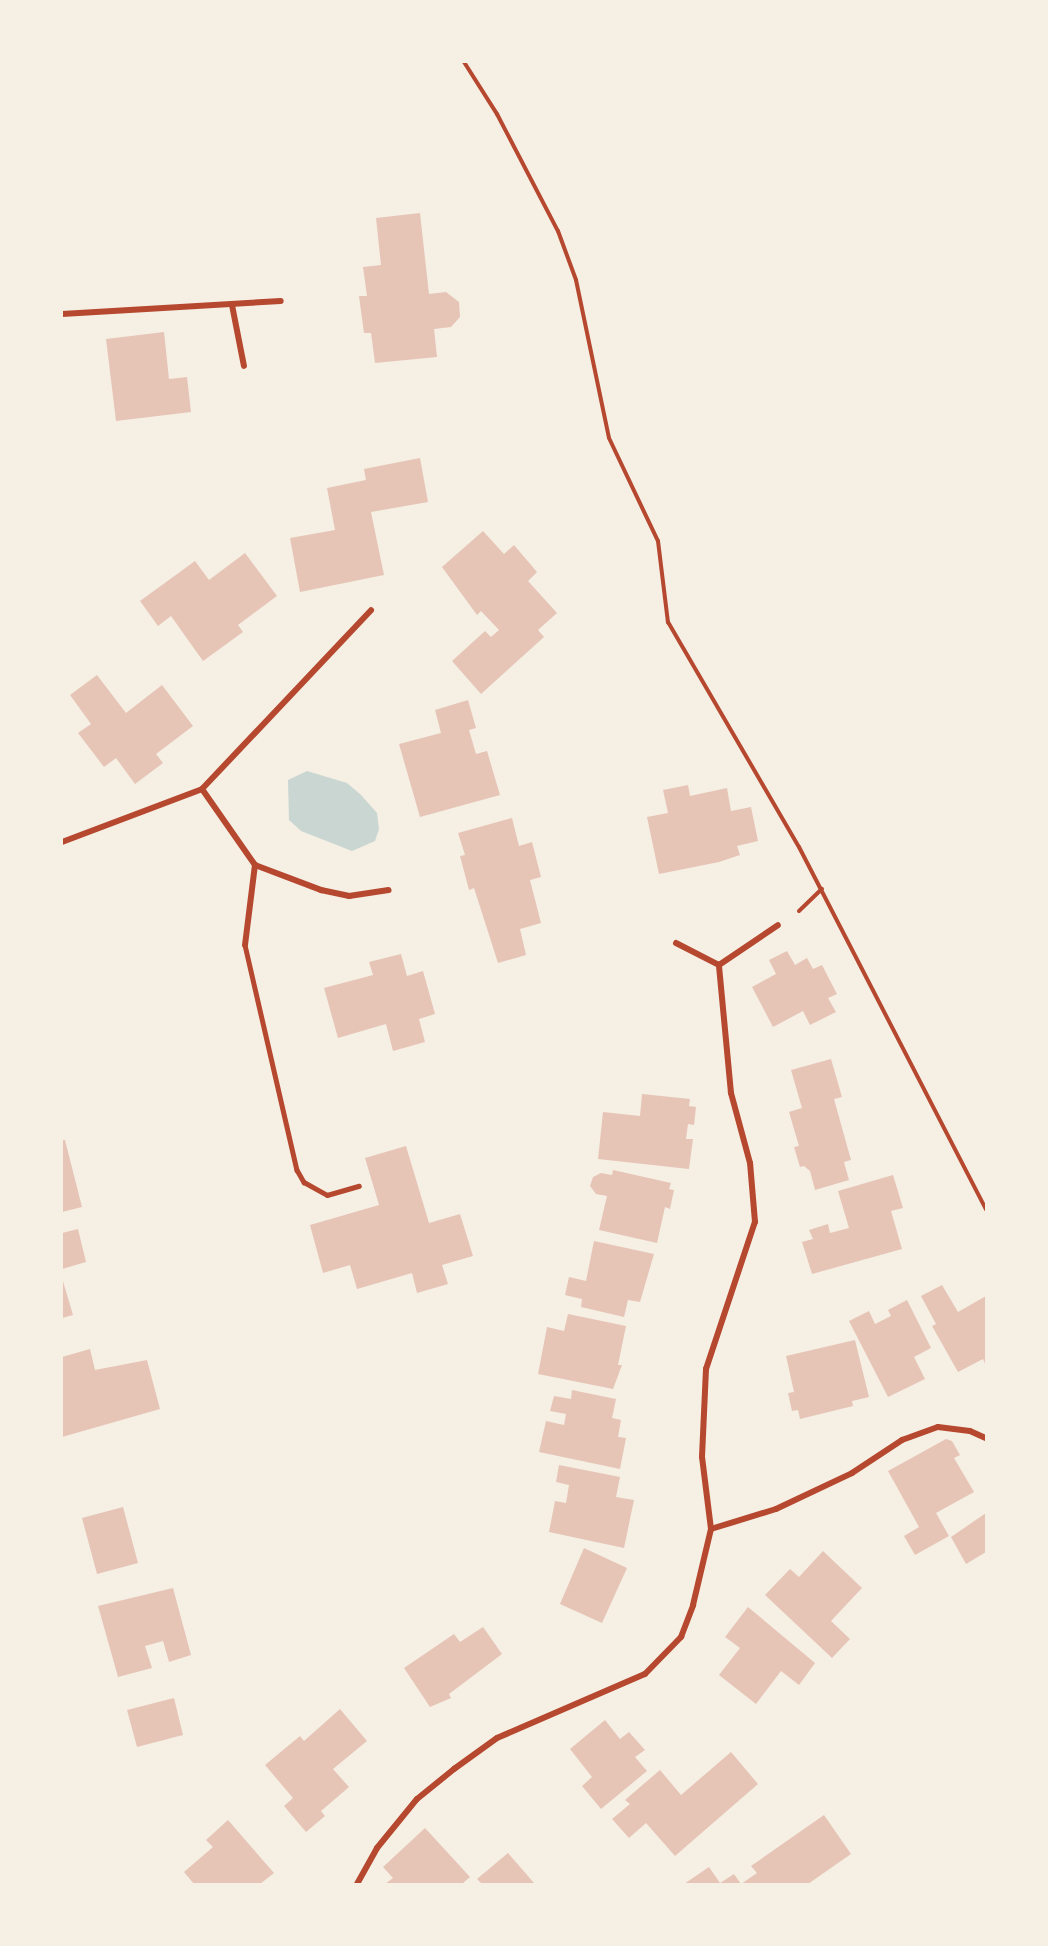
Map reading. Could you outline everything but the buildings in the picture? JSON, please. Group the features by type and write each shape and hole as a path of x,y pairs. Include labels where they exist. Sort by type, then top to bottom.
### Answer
{"street":[{"path":"62,314 281,301"},
{"path":"232,305 244,366"},
{"path":"62,842 202,789 371,610"},
{"path":"202,789 255,865 321,890 349,896 389,890"},
{"path":"245,945 255,865"},
{"path":"719,965 778,925"},
{"path":"676,943 719,965"},
{"path":"357,1884 377,1848 417,1799 454,1769 497,1738 586,1703 645,1674 681,1637 693,1605 711,1529 702,1458 706,1369 755,1222 750,1164 731,1093 719,965"},
{"path":"711,1529 776,1509 852,1473 903,1440 938,1427 970,1431 987,1438"}],"lane":[{"path":"245,945 297,1170 303,1182 327,1195 359,1186"}],"path":[{"path":"464,62 497,114 558,231 576,280 609,438 658,541 668,622 822,889 987,1210"}],"shaded area":[{"path":"307,771 347,783 361,795 377,813 379,829 375,841 352,851 301,831 289,820 288,780"}]}
